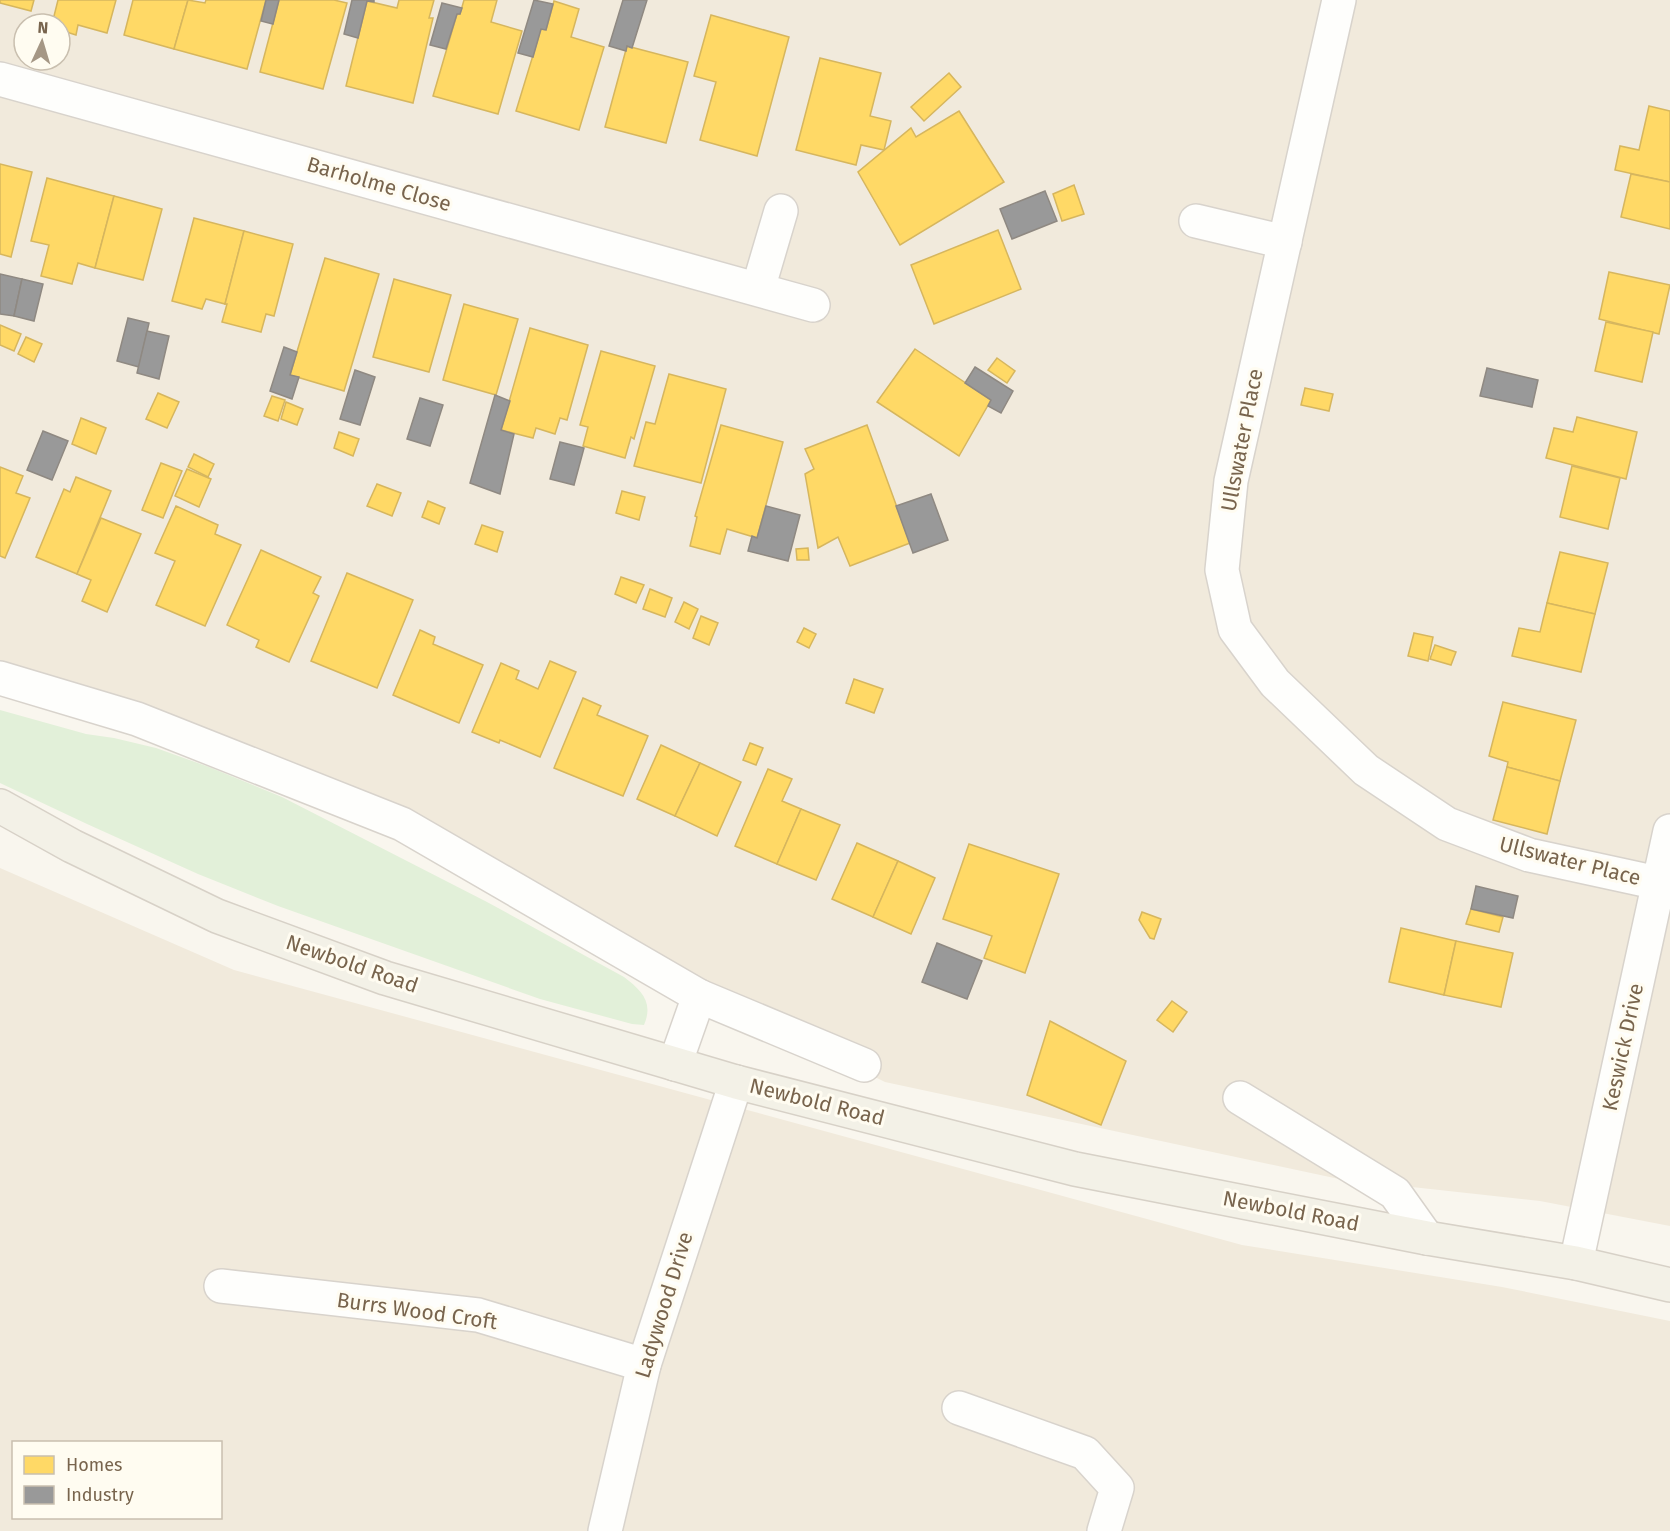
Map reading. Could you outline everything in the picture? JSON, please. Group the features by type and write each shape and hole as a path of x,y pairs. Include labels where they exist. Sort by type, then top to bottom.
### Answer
{"main road":[{"name":"Newbold Road","path":"0,806 72,846 217,916 386,978 736,1082 1075,1169 1427,1238 1576,1263 1670,1285"}],"street":[{"name":"Ullswater Place","path":"1339,0 1231,481 1222,570 1235,630 1275,683 1366,770 1447,824 1529,855 1658,883"},
{"name":"Barholme Close","path":"0,79 813,305"},
{"path":"758,289 781,211"},
{"path":"1196,221 1285,242"},
{"path":"0,678 136,719 402,824 699,996 864,1065"},
{"name":"Keswick Drive","path":"1576,1263 1670,831"},
{"path":"675,1064 699,996"},
{"name":"Ladywood Drive","path":"605,1531 644,1365 736,1082"},
{"path":"1240,1098 1395,1193 1427,1238"},
{"name":"Burrs Wood Croft","path":"221,1286 478,1315 644,1365"},
{"path":"959,1408 1085,1453 1118,1488 1104,1531"}],"shaded area":[{"path":"0,0 1670,0 1670,1226 1540,1201 1339,1179 885,1082 149,715 0,678"},
{"path":"0,868 234,970 1242,1245 1502,1287 1670,1321 1670,1531 0,1531"}],"green space":[{"path":"0,710 86,734 156,748 282,797 487,902 624,977 636,987 647,1003 647,1017 644,1025 632,1024 540,999 278,906 198,874 0,783"}],"building: Homes":[{"path":"0,0 34,0 31,11 0,3"},
{"path":"58,0 116,0 107,33 78,25 76,35 72,34 72,12 55,12"},
{"path":"133,0 188,0 174,49 124,35"},
{"path":"188,0 205,3 206,0 266,0 247,69 174,49"},
{"path":"279,0 334,0 347,3 323,89 260,72"},
{"path":"399,0 434,0 429,18 433,18 413,103 346,86 367,1 397,8"},
{"path":"464,0 497,0 491,22 522,31 498,114 433,96 457,14 460,14"},
{"path":"554,1 579,9 571,37 604,47 579,130 516,111 541,29 546,30"},
{"path":"711,15 789,37 757,156 700,140 716,82 694,76"},
{"path":"627,46 688,62 666,143 605,127"},
{"path":"820,58 881,73 870,116 891,121 884,150 861,145 856,165 796,150"},
{"path":"949,73 961,87 924,121 911,107"},
{"path":"1649,106 1670,111 1670,182 1615,170 1620,146 1639,150"},
{"path":"959,111 1004,182 900,245 858,172 911,128 916,137"},
{"path":"0,164 32,172 11,257 0,254"},
{"path":"1631,174 1670,182 1670,229 1621,217"},
{"path":"47,178 114,196 95,268 78,263 72,284 41,276 49,245 31,241"},
{"path":"1074,185 1084,214 1062,221 1053,194"},
{"path":"114,196 162,209 143,280 95,268"},
{"path":"194,218 244,231 225,304 206,299 202,309 172,301"},
{"path":"998,230 1021,289 934,324 911,265"},
{"path":"244,231 293,244 274,316 266,314 261,332 222,322"},
{"path":"325,258 379,274 344,391 290,375"},
{"path":"1609,272 1670,285 1659,334 1599,319"},
{"path":"394,279 451,295 429,372 373,357"},
{"path":"464,304 518,319 496,395 443,380"},
{"path":"1606,322 1653,332 1642,382 1595,371"},
{"path":"0,325 21,334 14,351 0,345"},
{"path":"530,328 588,345 567,420 560,418 555,434 536,428 533,438 501,430"},
{"path":"26,337 42,344 34,362 18,354"},
{"path":"915,349 991,400 959,456 877,402"},
{"path":"601,351 655,366 634,439 631,437 625,458 583,446 588,427 580,425"},
{"path":"997,358 1015,371 1007,383 988,370"},
{"path":"669,374 726,389 701,483 634,466 646,422 655,424"},
{"path":"1305,388 1333,394 1329,411 1301,405"},
{"path":"158,393 179,402 167,428 146,419"},
{"path":"272,396 285,400 278,421 264,416"},
{"path":"286,402 303,409 297,425 281,419"},
{"path":"1577,417 1637,432 1626,479 1546,458 1554,428 1573,432"},
{"path":"81,418 106,428 96,454 72,444"},
{"path":"721,425 783,442 757,538 727,529 720,554 690,546 697,517 695,516"},
{"path":"867,425 910,543 850,566 838,537 818,548 805,474 814,469 805,449"},
{"path":"339,432 359,439 353,456 334,448"},
{"path":"194,454 214,464 208,477 188,467"},
{"path":"161,463 182,471 163,518 142,510"},
{"path":"1572,466 1620,478 1608,529 1560,517"},
{"path":"0,467 23,476 16,493 30,498 5,558 0,556"},
{"path":"187,469 211,479 199,507 175,496"},
{"path":"76,477 111,491 77,574 36,557 64,489 70,492"},
{"path":"377,484 401,493 392,516 367,506"},
{"path":"622,491 645,497 639,520 616,513"},
{"path":"428,501 445,508 439,524 422,517"},
{"path":"176,506 218,525 215,534 241,545 205,626 156,605 175,561 155,553"},
{"path":"101,518 141,534 107,612 82,601 91,580 77,574"},
{"path":"482,525 503,532 497,552 475,544"},
{"path":"808,548 809,560 797,560 796,549"},
{"path":"261,550 321,577 313,593 319,596 289,662 256,647 259,640 227,625"},
{"path":"1560,552 1608,563 1595,614 1547,603"},
{"path":"347,573 413,600 377,688 311,661"},
{"path":"621,577 644,585 636,603 615,594"},
{"path":"650,589 672,598 665,617 643,609"},
{"path":"684,602 698,609 689,629 675,622"},
{"path":"1547,603 1595,614 1581,672 1512,656 1519,628 1540,632"},
{"path":"701,616 718,623 709,645 693,638"},
{"path":"804,628 816,634 809,648 797,642"},
{"path":"420,630 435,637 433,644 483,665 459,723 393,695"},
{"path":"1414,633 1433,637 1428,661 1408,656"},
{"path":"1435,645 1456,652 1451,665 1430,659"},
{"path":"550,661 576,672 540,757 500,740 499,743 472,732 501,663 519,671 516,679 538,689"},
{"path":"854,679 883,689 874,713 846,703"},
{"path":"583,698 601,706 597,715 648,736 623,796 554,768"},
{"path":"1503,702 1576,720 1560,781 1507,767 1508,762 1489,756"},
{"path":"750,743 763,748 756,765 743,760"},
{"path":"661,745 700,763 675,816 637,799"},
{"path":"700,763 741,782 717,836 675,816"},
{"path":"1507,767 1560,781 1547,834 1493,820"},
{"path":"768,769 792,779 782,801 801,809 777,864 735,846"},
{"path":"801,809 840,825 816,880 777,864"},
{"path":"857,843 898,861 873,917 832,899"},
{"path":"969,844 1059,874 1025,973 984,958 992,936 943,919"},
{"path":"898,861 935,878 911,934 873,917"},
{"path":"1471,909 1503,917 1499,932 1466,924"},
{"path":"1142,912 1161,919 1154,939 1150,938 1139,920"},
{"path":"1401,928 1456,941 1444,995 1389,982"},
{"path":"1456,941 1513,953 1501,1007 1444,995"},
{"path":"1172,1001 1187,1012 1173,1032 1157,1020"},
{"path":"1050,1021 1126,1061 1101,1125 1027,1095"}],"building: Industry":[{"path":"266,0 279,0 273,24 261,21"},
{"path":"352,0 374,0 374,2 367,1 358,38 344,34"},
{"path":"534,0 553,4 546,30 541,29 533,57 518,53"},
{"path":"623,0 647,0 632,48 627,46 626,51 609,46"},
{"path":"442,3 462,8 460,14 457,14 446,49 430,45"},
{"path":"1045,191 1057,221 1012,239 1000,209"},
{"path":"0,274 22,279 14,316 0,314"},
{"path":"22,279 43,284 34,321 14,316"},
{"path":"128,318 149,323 139,367 117,361"},
{"path":"147,331 169,336 159,379 137,373"},
{"path":"284,347 297,352 290,375 299,377 292,399 270,391"},
{"path":"975,367 1013,391 1001,413 988,406 991,400 965,383"},
{"path":"1487,368 1538,380 1532,407 1480,396"},
{"path":"355,370 375,377 360,425 340,419"},
{"path":"495,395 510,401 501,430 514,434 500,494 470,483"},
{"path":"420,398 443,405 430,446 407,439"},
{"path":"43,431 68,441 52,480 27,470"},
{"path":"560,442 584,448 574,485 550,479"},
{"path":"931,494 948,540 913,553 896,506"},
{"path":"766,506 800,515 788,561 748,551 752,536 757,538"},
{"path":"1476,886 1518,896 1513,918 1471,909"},
{"path":"937,943 982,961 967,999 922,982"}]}
